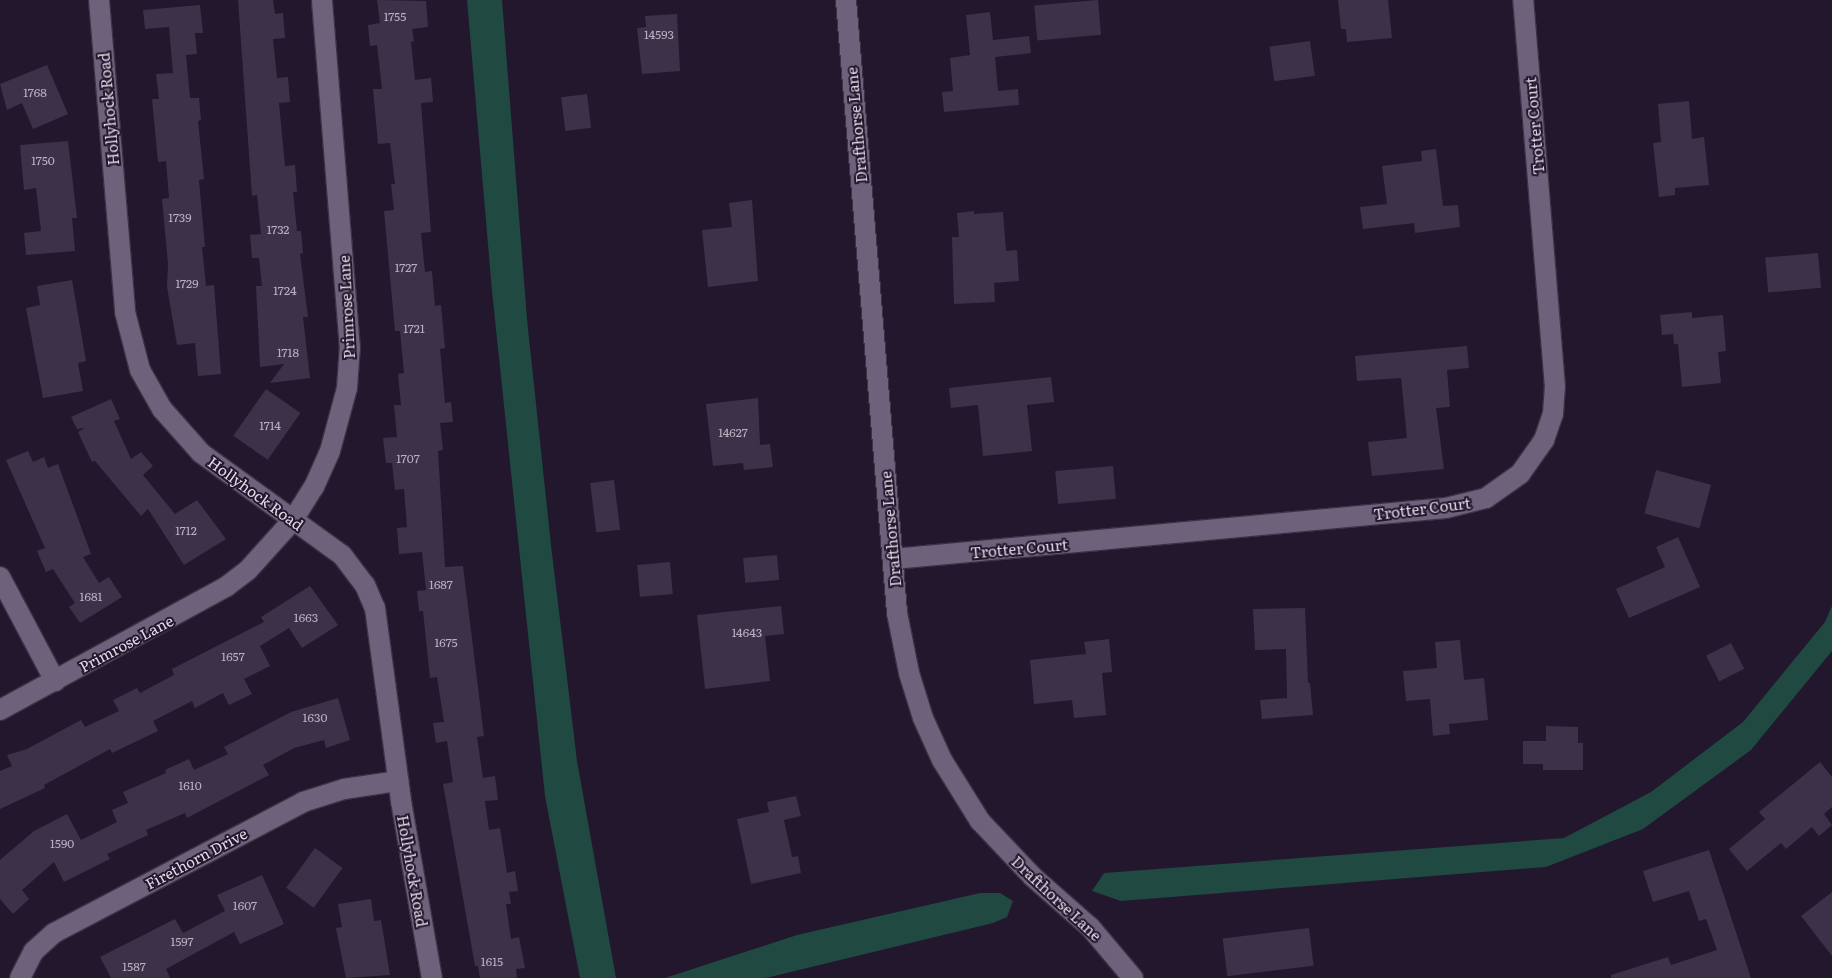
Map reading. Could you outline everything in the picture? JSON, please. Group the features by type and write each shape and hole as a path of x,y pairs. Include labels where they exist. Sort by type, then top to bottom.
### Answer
{"street":[{"name":"Hollyhock Road","path":"99,0 126,312 140,370 162,409 187,439 351,564 371,596 398,781 432,978"},
{"name":"Primrose Lane","path":"0,710 227,586 268,549 293,520 330,451 345,396 350,349 322,0"},
{"name":"Drafthorse Lane","path":"846,0 897,613 909,674 923,718 942,760 980,821 1010,856 1090,927 1133,978"},
{"name":"Trotter Court","path":"893,559 1446,508 1486,498 1520,474 1537,452 1549,427 1555,387 1523,0"},
{"path":"0,577 55,681"},
{"name":"Firethorn Drive","path":"20,978 34,951 54,933 303,802 344,789 398,781"}],"shaded area":[{"path":"467,0 502,0 527,319 551,545 577,761 616,978 580,978 545,796 492,291"},
{"path":"1832,606 1832,651 1751,750 1643,829 1546,867 1121,901 1092,891 1104,873 1564,838 1651,792 1743,722 1825,622"},
{"path":"980,893 1000,893 1013,901 1007,917 993,923 766,978 665,978 797,935"}],"building":[{"path":"238,0 273,0 275,14 283,13 285,38 273,39 277,78 288,77 290,102 279,103 285,166 295,165 297,192 293,192 297,231 301,231 303,253 300,254 308,317 303,317 310,378 270,383 284,364 260,367 256,286 262,286 259,258 252,258 250,235 261,234 257,195 252,196"},
{"path":"377,0 426,1 428,27 412,29 414,41 411,42 415,80 431,78 433,102 421,103 431,232 421,233 425,272 432,271 435,306 441,305 445,348 440,349 445,403 451,402 453,422 440,423 443,450 438,451 445,567 463,566 484,736 477,737 483,778 495,776 498,800 485,801 489,830 500,828 507,873 515,871 518,891 509,892 511,904 506,904 511,939 519,937 525,968 516,969 517,978 480,978 478,966 475,966 443,784 453,782 447,741 436,743 433,723 444,722 437,677 430,678 423,611 419,611 417,591 426,590 422,552 399,554 397,528 407,527 404,489 395,490 392,463 386,463 383,438 397,437 394,405 401,405 398,374 404,373 400,331 395,331 384,211 394,210 391,184 395,184 390,143 378,144 373,89 382,89 377,45 370,46 368,25 380,23"},
{"path":"1098,0 1101,35 1037,40 1034,6"},
{"path":"1338,0 1388,0 1392,38 1347,42 1346,29 1341,29"},
{"path":"200,5 203,33 195,33 197,54 186,55 190,98 199,98 201,120 198,121 204,179 199,180 205,247 202,247 206,286 214,285 221,374 198,376 195,343 177,345 167,287 168,264 162,199 169,198 166,161 158,162 152,99 159,99 156,74 173,73 169,27 145,29 143,10"},
{"path":"990,12 993,40 1029,36 1031,53 995,57 998,91 1018,89 1019,105 944,112 942,92 953,91 950,58 970,55 966,15"},
{"path":"677,14 680,71 642,74 637,28 646,27 645,16"},
{"path":"1310,41 1315,76 1274,81 1269,47"},
{"path":"47,65 68,114 33,129 22,103 7,110 0,84"},
{"path":"587,94 591,128 565,131 561,97"},
{"path":"1689,101 1692,139 1704,137 1709,185 1675,188 1675,195 1659,197 1653,143 1661,142 1658,104"},
{"path":"68,141 77,218 72,218 75,251 26,255 24,233 41,231 36,188 24,190 20,145"},
{"path":"1436,149 1443,206 1458,205 1460,227 1415,233 1414,223 1363,229 1360,207 1387,204 1382,166 1422,161 1421,151"},
{"path":"752,200 758,281 708,287 702,230 732,227 729,203"},
{"path":"974,211 974,214 1003,212 1006,251 1017,250 1019,281 994,283 995,302 954,304 952,237 959,237 957,213"},
{"path":"1818,253 1821,288 1768,292 1765,258"},
{"path":"72,280 86,361 78,363 83,391 43,398 26,308 40,305 37,286"},
{"path":"1692,312 1692,318 1723,315 1726,351 1718,352 1721,383 1682,387 1678,344 1674,344 1673,334 1662,335 1660,315"},
{"path":"1467,346 1469,368 1447,370 1450,407 1436,408 1444,469 1372,476 1368,442 1407,438 1401,378 1357,381 1355,356"},
{"path":"1051,377 1054,402 1027,405 1032,451 983,456 978,405 951,408 949,388"},
{"path":"266,389 300,413 268,460 233,436"},
{"path":"758,398 760,445 770,444 773,467 744,470 743,463 713,466 706,404"},
{"path":"111,399 120,419 114,421 131,459 141,452 153,466 143,475 175,514 197,500 226,539 184,565 148,509 141,516 95,461 92,462 78,432 85,428 77,429 71,417"},
{"path":"28,451 33,462 44,457 48,468 58,464 91,554 83,557 99,583 109,577 122,597 80,623 69,607 75,603 53,569 46,572 37,551 45,548 6,460"},
{"path":"1113,466 1116,499 1058,504 1055,471"},
{"path":"1656,470 1711,485 1699,528 1644,513"},
{"path":"614,480 620,530 596,533 590,483"},
{"path":"1678,537 1700,587 1629,618 1616,589 1665,567 1656,547"},
{"path":"777,555 779,580 745,583 743,558"},
{"path":"670,562 673,594 640,597 637,565"},
{"path":"310,586 338,625 302,648 289,628 260,646 270,666 244,679 252,694 229,705 223,693 195,708 192,701 153,721 158,731 112,753 110,749 44,785 45,788 0,809 0,771 12,766 7,755 27,749 81,720 85,727 119,711 113,700 137,688 140,693 174,675 172,669 264,622 261,617"},
{"path":"781,606 784,634 765,636 770,681 705,689 697,615"},
{"path":"1305,608 1308,683 1310,683 1313,715 1262,719 1260,700 1287,698 1286,649 1255,650 1253,609"},
{"path":"1109,639 1112,672 1102,673 1106,715 1074,718 1072,700 1034,704 1030,660 1086,654 1084,642"},
{"path":"1460,640 1464,680 1484,678 1488,720 1449,724 1450,734 1433,736 1430,699 1406,701 1403,671 1437,668 1435,642"},
{"path":"1731,643 1744,669 1719,682 1706,656"},
{"path":"338,698 350,740 326,748 324,740 294,748 263,765 269,775 187,818 185,813 146,830 148,835 107,854 110,859 64,882 54,862 22,890 29,899 13,914 0,899 0,860 34,831 67,814 81,840 117,822 112,810 128,803 123,792 166,773 165,770 189,759 194,770 228,754 224,747 291,712"},
{"path":"1546,726 1578,727 1578,743 1583,743 1583,770 1543,770 1543,764 1523,764 1523,741 1546,741"},
{"path":"1820,762 1832,777 1832,807 1824,814 1832,825 1819,836 1812,827 1786,849 1781,843 1747,871 1729,849 1765,819 1759,812"},
{"path":"796,796 801,816 784,820 792,857 798,856 801,873 751,884 737,819 769,812 767,802"},
{"path":"315,848 343,868 314,908 286,888"},
{"path":"1709,850 1751,978 1611,978 1611,975 1668,957 1671,965 1717,950 1706,919 1699,921 1689,891 1653,902 1643,871"},
{"path":"262,875 284,924 240,944 234,932 166,969 170,978 111,978 100,957 175,919 183,933 225,911 217,895"},
{"path":"1832,892 1832,956 1801,916"},
{"path":"371,899 374,921 381,920 390,975 346,978 336,928 342,927 338,904"},
{"path":"1309,928 1314,966 1227,976 1223,939"}]}
